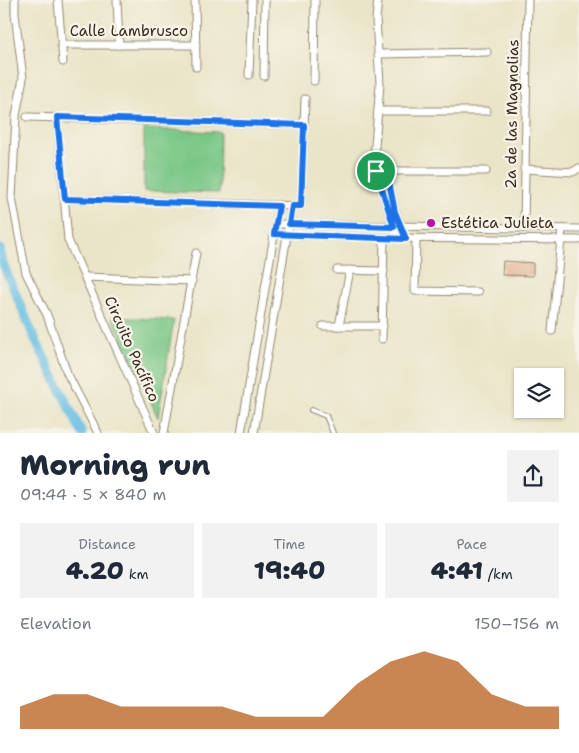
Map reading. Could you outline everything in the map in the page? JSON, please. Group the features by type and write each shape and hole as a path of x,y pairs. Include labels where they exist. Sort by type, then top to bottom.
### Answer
{"street":[{"path":"15,0 23,78 16,116 12,198 26,273 47,315 67,373 98,433"},
{"name":"Calle Lambrusco","path":"58,0 63,62"},
{"path":"117,0 119,45"},
{"name":"Calle Lambrusco","path":"195,0 196,66"},
{"path":"249,75 252,0"},
{"path":"264,76 265,0"},
{"path":"314,82 315,0"},
{"path":"378,0 376,19 380,54 378,111 374,148 376,171 398,227 406,239"},
{"name":"2a de las Magnolias","path":"524,228 528,0"},
{"path":"252,15 265,15"},
{"name":"Calle Lambrusco","path":"62,45 196,45"},
{"path":"380,54 487,52"},
{"path":"57,117 65,199 301,206 305,99"},
{"path":"378,111 487,111"},
{"path":"27,116 304,125"},
{"path":"524,170 574,172 579,168"},
{"path":"376,171 486,171"},
{"path":"387,171 398,227 397,238"},
{"name":"Circuito Pacífico","path":"65,199 68,240 154,433"},
{"path":"241,433 279,206"},
{"path":"254,433 292,206"},
{"path":"276,224 579,229"},
{"path":"552,331 562,229"},
{"path":"274,234 406,239 579,240"},
{"path":"382,339 384,238"},
{"path":"416,239 416,290 478,292"},
{"name":"Circuito Pacífico","path":"164,433 196,253"},
{"path":"337,270 384,271"},
{"path":"340,326 350,270"},
{"name":"Circuito Pacífico","path":"85,277 192,281"},
{"path":"323,326 383,326"},
{"path":"250,379 262,381"}],"lane":[{"path":"310,410 326,416 333,433"}],"green space":[{"path":"144,129 220,132 219,193 144,191"},
{"path":"112,317 174,320 158,418"}],"building":[{"path":"503,261 533,263 533,276 502,275"}],"waterway":[{"path":"0,249 3,264 34,337 82,433"}],"place":[{"name":"Estética Julieta","path":"431,223"}],"route":[{"path":"57,117 304,125 301,206 292,206 289,224 394,227 376,171 387,171 394,195 395,212 406,239 274,234 279,206 65,199 57,117"}]}
